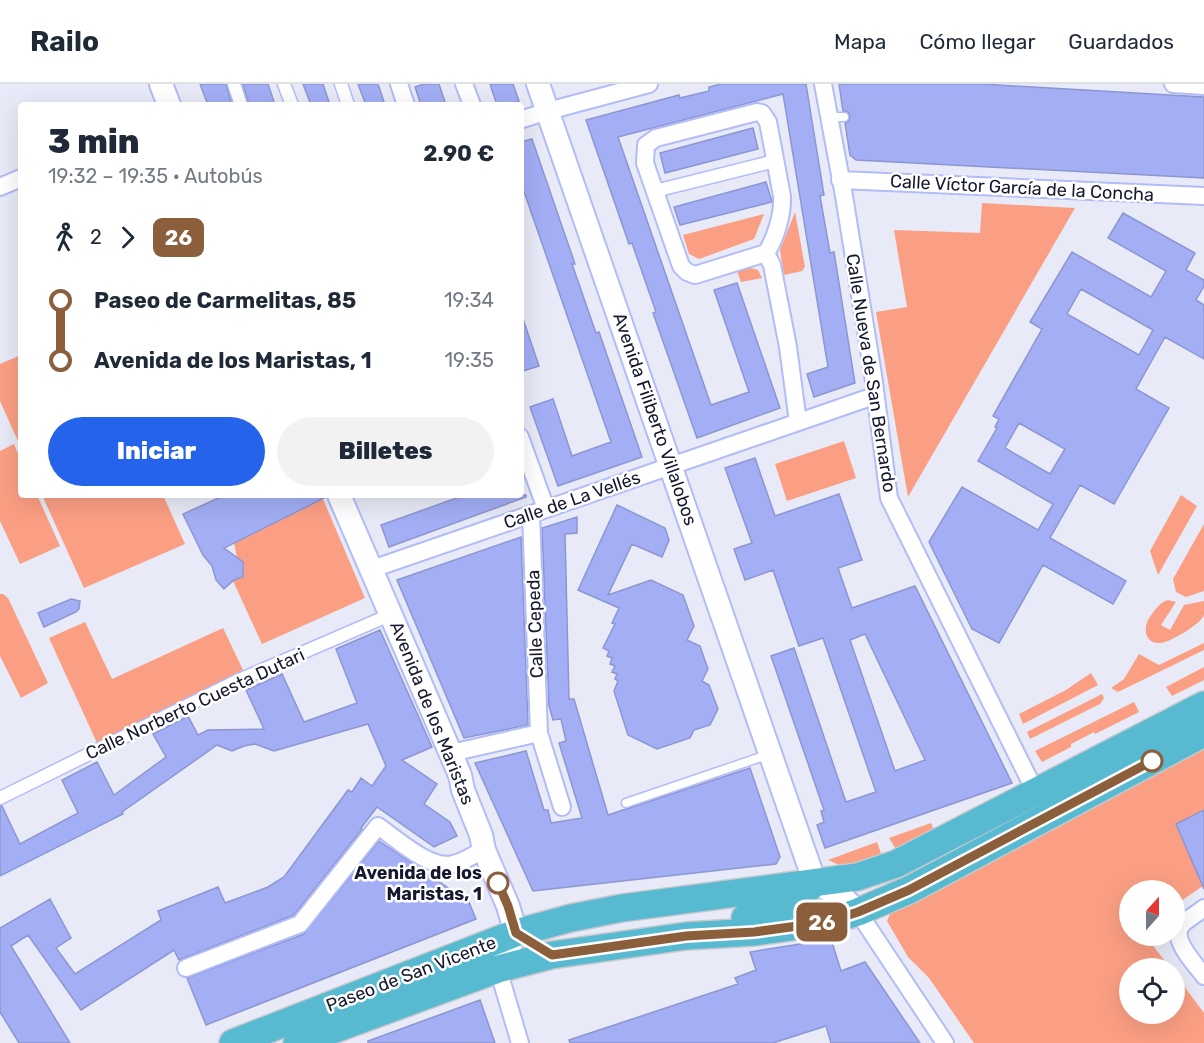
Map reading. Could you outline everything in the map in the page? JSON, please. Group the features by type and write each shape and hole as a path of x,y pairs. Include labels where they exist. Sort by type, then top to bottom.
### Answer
{"highway":[{"name":"Paseo de San Vicente","path":"233,1043 518,940 610,910 857,877 896,864 1204,705"},
{"name":"Paseo de San Vicente","path":"297,1043 498,969 552,955 686,936 754,932 827,922 858,912 909,890 1204,733"},
{"name":"Paseo de San Vicente","path":"686,936 779,910 815,883"}],"main road":[{"path":"161,84 168,102"},
{"name":"Avenida Filiberto Villalobos","path":"538,84 815,883"},
{"name":"Avenida de los Maristas","path":"340,498 460,775 484,850 508,906 518,940"},
{"path":"815,883 840,895 858,912"},
{"path":"498,969 518,940 552,955"}],"street":[{"path":"234,84 240,102"},
{"path":"284,84 291,102"},
{"path":"341,84 347,102"},
{"path":"399,84 405,102"},
{"path":"464,84 471,102"},
{"path":"524,119 623,87 649,84"},
{"name":"Calle Nueva de San Bernardo","path":"823,84 837,117 840,180 873,375 889,498 1037,792"},
{"path":"1173,84 1204,86"},
{"path":"757,112 762,114 768,122 775,161 782,206 771,246 766,253 695,275 687,272 681,266 644,156 649,142 656,138 757,112"},
{"path":"655,191 775,161"},
{"path":"0,187 18,179"},
{"name":"Calle Víctor García de la Concha","path":"840,180 1204,196"},
{"path":"766,253 772,265 788,347 798,422"},
{"name":"Calle de La Vellés","path":"372,569 874,396"},
{"name":"Calle Cepeda","path":"524,453 539,512 539,733 562,807"},
{"name":"Calle Norberto Cuesta Dutari","path":"0,798 239,680 392,614"},
{"path":"451,753 539,733"},
{"path":"1013,834 1039,806 1040,800 1037,792"},
{"path":"186,968 300,924 378,826 431,862 441,865 454,864 484,850"},
{"path":"1204,908 1180,927 1179,937 1181,945 1204,976"},
{"path":"858,912 945,1043"},
{"path":"498,969 520,1043"}],"lane":[{"path":"626,803 770,754"}],"shaded area":[{"path":"982,203 1075,208 908,497 876,312 907,307 894,230 980,233"},
{"path":"795,212 805,267 802,271 784,275 780,250"},
{"path":"764,214 754,239 699,259 689,254 683,235"},
{"path":"744,268 758,270 762,278 741,282 737,271"},
{"path":"18,356 18,441 0,401 0,364"},
{"path":"844,441 856,478 787,501 775,464"},
{"path":"14,444 18,454 18,498 38,498 60,546 20,564 0,521 0,451"},
{"path":"1181,495 1197,506 1158,575 1150,551"},
{"path":"43,498 164,498 185,544 84,588"},
{"path":"323,499 365,598 262,644 233,581 243,577 243,562 237,558 234,543"},
{"path":"1204,524 1204,591 1186,597 1176,592 1173,579"},
{"path":"0,594 8,598 48,683 21,698 0,656"},
{"path":"1168,600 1176,602 1161,625 1170,630 1184,605 1204,601 1204,615 1191,628 1177,637 1155,643 1147,636 1147,624 1157,608"},
{"path":"85,622 112,679 223,628 243,670 97,743 49,638"},
{"path":"1204,643 1204,650 1118,692 1111,688 1124,679 1139,654 1159,665"},
{"path":"1204,667 1204,680 1172,696 1166,687"},
{"path":"1091,673 1098,685 1023,724 1019,714 1066,690"},
{"path":"1102,694 1104,698 1100,704 1030,739 1027,732"},
{"path":"1134,702 1139,712 1095,734 1094,732 1042,762 1035,751"},
{"path":"1204,741 1204,810 1176,824 1203,886 1185,898 1185,880 1119,880 1119,946 1154,946 1162,958 1119,958 1119,1024 1185,1024 1185,987 1204,1013 1204,1043 974,1043 929,978 908,957 887,921 892,909"},
{"path":"931,823 935,833 897,851 889,838"},
{"path":"877,842 883,859 844,867 828,860"}],"building":[{"path":"200,84 226,84 231,102 207,102"},
{"path":"243,84 268,84 274,102 248,102"},
{"path":"303,84 323,84 329,102 310,102"},
{"path":"358,84 378,84 384,102 365,102"},
{"path":"424,84 439,84 445,102 420,102 415,87"},
{"path":"490,84 513,84 519,101 496,102"},
{"path":"721,84 806,84 824,195 820,196 830,253 834,252 855,383 814,397 807,374 828,367 783,94 618,137 711,405 749,392 714,290 737,283 780,408 697,438 653,313 656,312 632,243 629,244 586,120 679,95 680,98 709,91 709,87"},
{"path":"839,84 981,84 1204,97 1204,178 856,160 850,155 845,123 849,121 850,116 848,112 843,111"},
{"path":"753,128 758,149 665,173 660,153"},
{"path":"532,139 575,264 572,264 596,333 599,332 642,457 558,486 530,407 553,399 572,456 611,442 524,192 524,141"},
{"path":"766,182 772,202 680,225 674,207"},
{"path":"1123,213 1195,253 1186,270 1204,280 1204,286 1196,300 1204,305 1204,359 1165,337 1136,389 1169,408 1114,504 1080,485 1050,538 1126,581 1113,604 1043,565 999,643 972,629 929,542 962,487 1038,530 1053,504 978,461 997,428 995,427 999,419 993,416 1042,329 1030,322 1072,252 1151,297 1166,271 1108,238","holes":["1081,289 1153,330 1139,355 1067,314","1019,423 1065,449 1050,474 1005,448"]},
{"path":"524,322 539,366 524,371"},
{"path":"755,458 775,516 839,494 862,560 838,568 852,608 915,586 1012,783 825,848 817,825 824,822 821,811 824,810 771,656 794,648 846,802 876,792 823,638 799,646 773,570 745,580 734,549 752,543 725,468","holes":["865,634 925,760 895,771 850,640"]},
{"path":"218,498 324,498 224,548 243,562 243,577 234,580 224,589 216,580 212,566 203,555 183,514"},
{"path":"457,498 523,498 389,547 381,525"},
{"path":"617,505 665,528 669,540 662,557 632,544 608,595 651,580 683,595 694,626 687,640 700,646 708,669 702,681 709,685 718,709 710,725 694,730 690,738 657,749 628,735 614,691 618,681 615,679 617,674 612,672 615,666 610,664 612,658 607,656 609,651 603,648 615,624 612,623 619,608 578,590"},
{"path":"577,517 577,533 565,534 569,699 574,699 608,815 750,768 780,857 776,864 533,891 475,763 526,751 544,810 548,810 551,823 582,818 559,743 566,741 561,719 553,720 549,706 542,528"},
{"path":"521,537 528,725 464,738 397,580"},
{"path":"71,599 80,601 79,609 44,627 38,613"},
{"path":"380,630 432,747 402,760 437,784 424,804 450,822 457,836 434,847 377,807 294,915 179,960 174,950 81,1010 28,935 11,946 70,1043 19,1043 0,1012 0,928 50,899 71,938 56,948 75,974 161,920 158,911 218,887 225,903 268,887 284,877 348,790 352,792 361,778 372,786 386,766 368,724 274,751 255,744 232,751 217,745 122,812 123,814 0,876 0,806 20,844 78,813 62,780 97,762 114,795 166,757 153,734 188,716 198,735 208,730 264,729 246,690 282,674 304,722 357,703 336,649"},
{"path":"1204,810 1204,889 1176,824"},
{"path":"379,841 469,902 476,919 206,1025 187,978 304,934"},
{"path":"831,939 841,971 865,962 920,1043 831,1043 826,1026 773,1043 570,1043 569,1040 738,984 735,978 756,970 750,952"},
{"path":"480,1000 495,1043 368,1043 368,1041"}],"bus line":[{"name":"26","path":"498,883 516,933 552,955 686,936 754,932 827,922 858,912 909,890 1152,761"}],"place":[{"name":"Avenida de los Maristas, 1","path":"498,883"}]}
